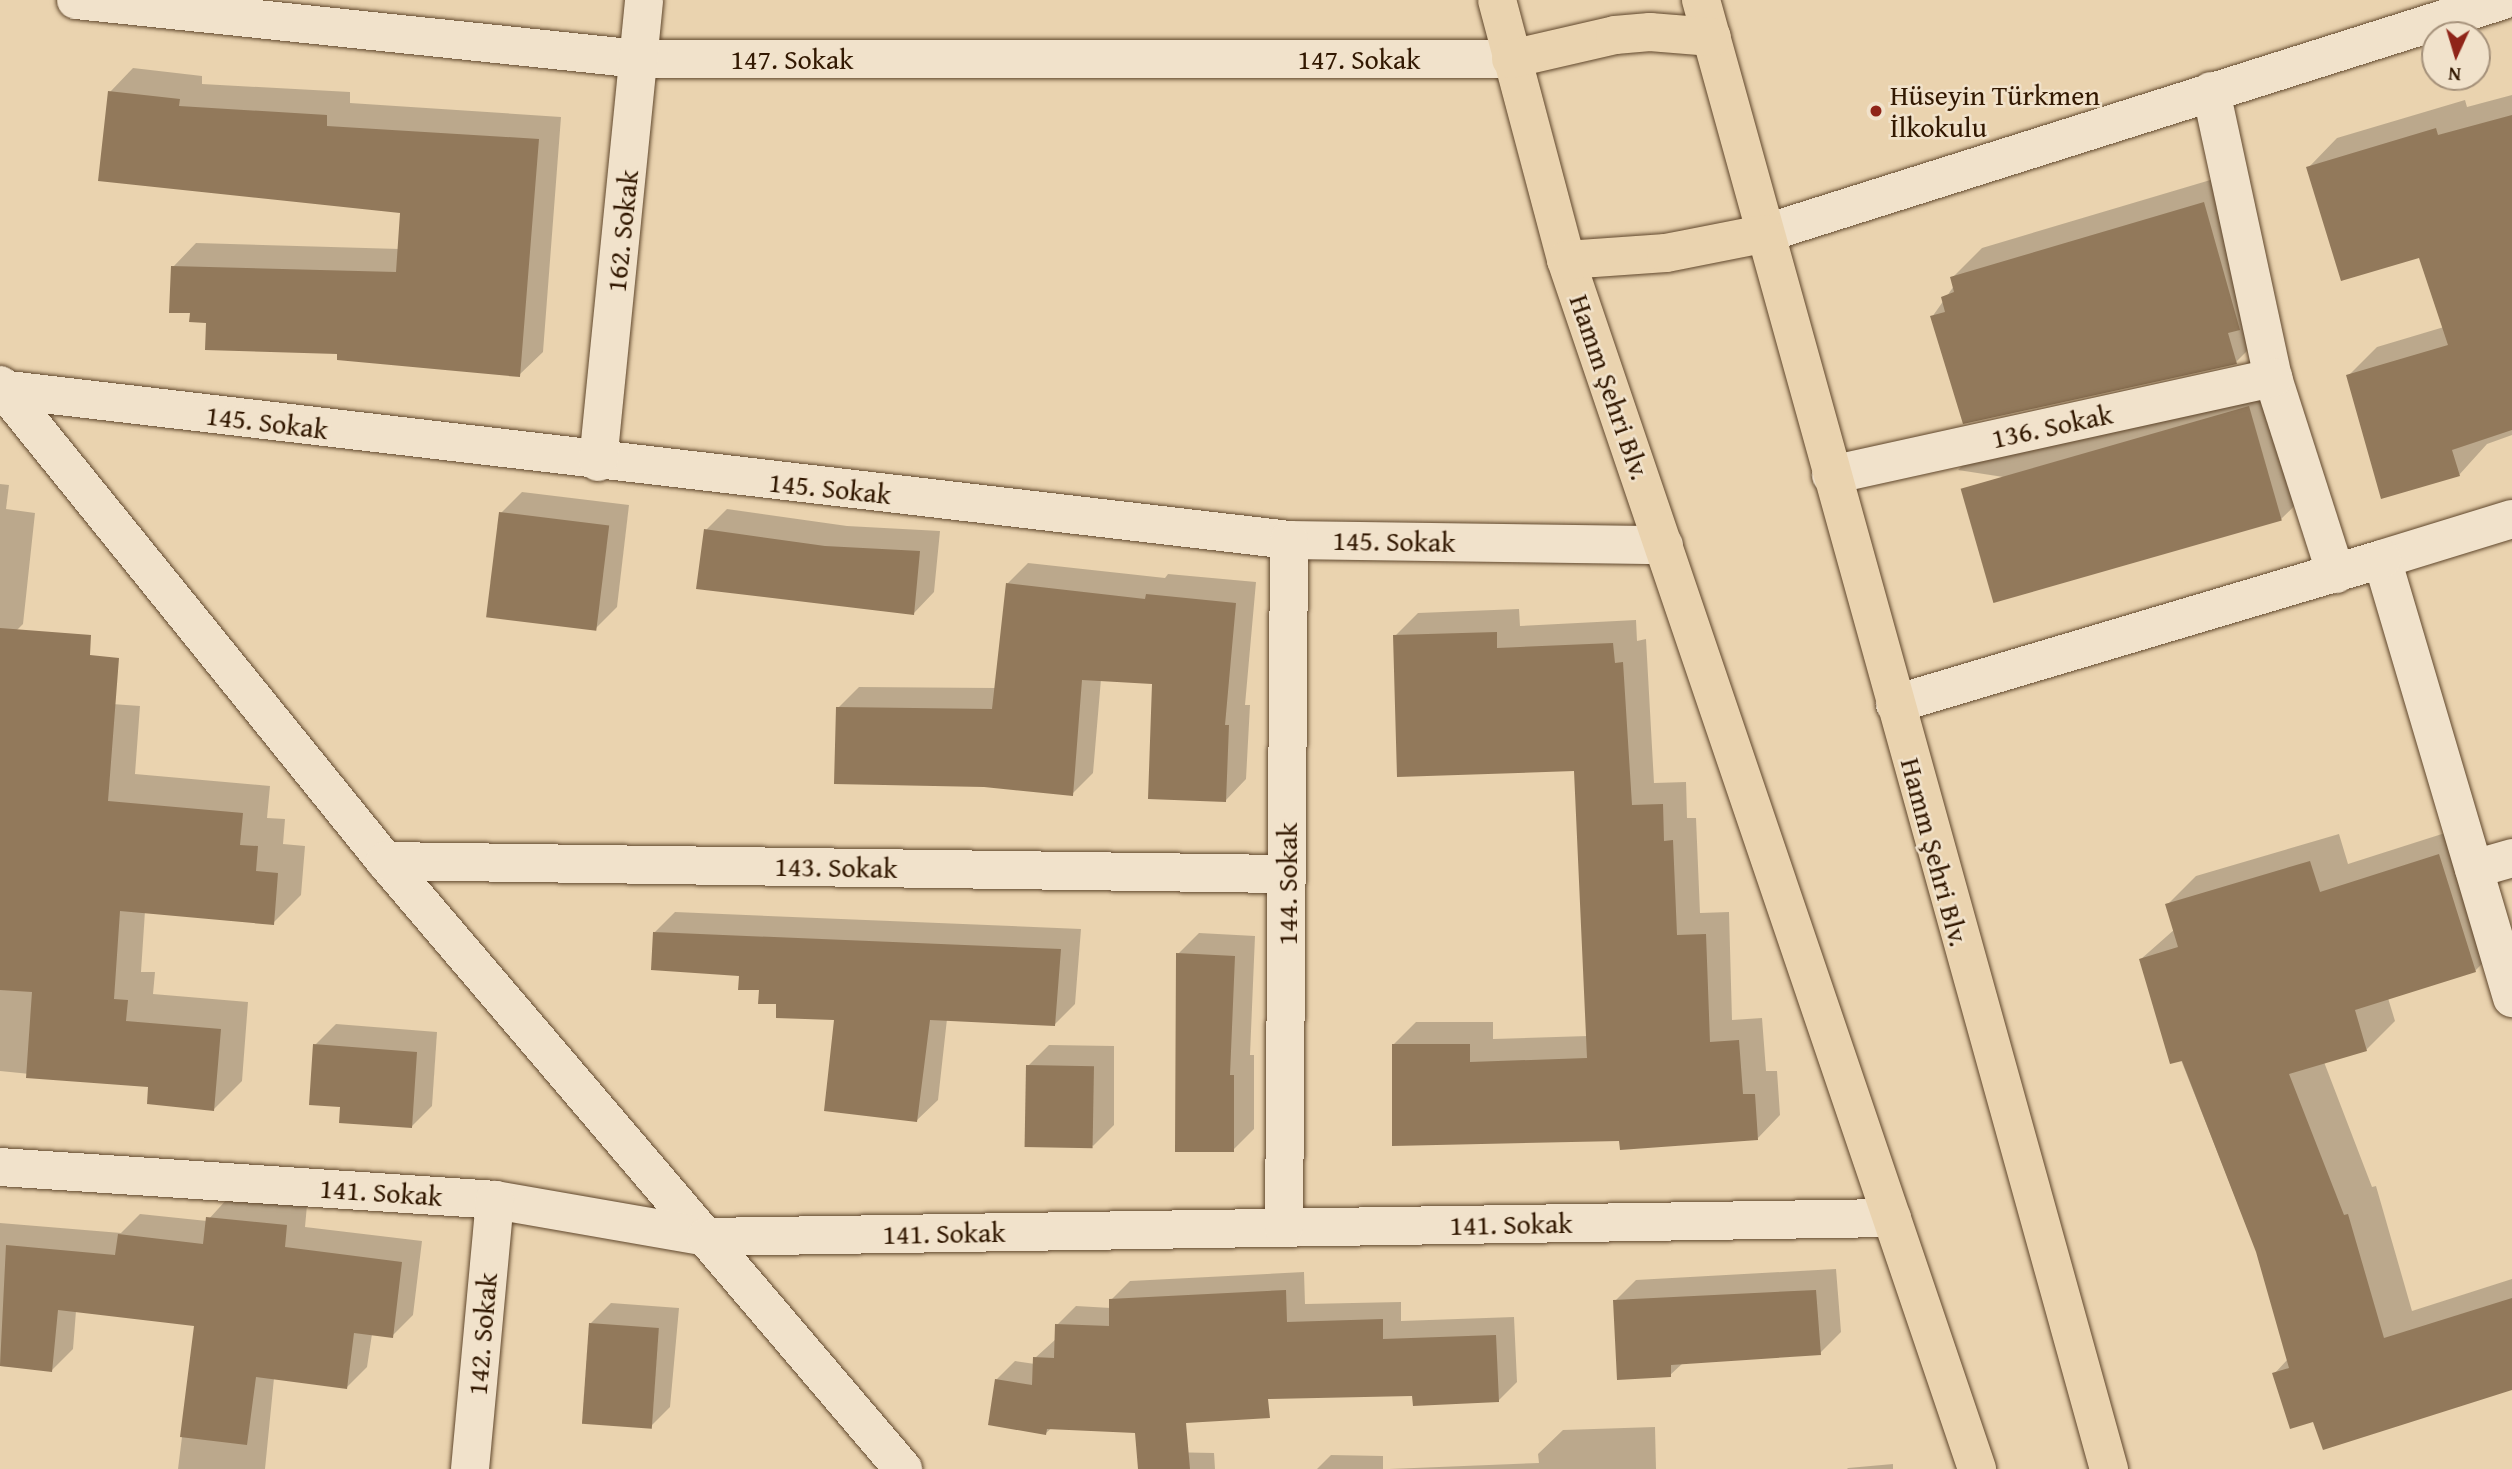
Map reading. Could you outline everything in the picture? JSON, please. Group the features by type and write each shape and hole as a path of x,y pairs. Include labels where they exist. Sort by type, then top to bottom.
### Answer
{"main road":[{"name":"Hamm Şehri Blv.","path":"1497,0 1566,260 1977,1469"},
{"name":"Hamm Şehri Blv.","path":"1701,0 1763,234 2109,1469"},
{"path":"1511,59 1615,35 1650,32 1712,37"},
{"name":"Hamm Şehri Blv.","path":"1566,260 1665,253 1763,234"}],"street":[{"name":"147. Sokak","path":"76,0 639,59 1511,59"},
{"name":"162. Sokak","path":"598,462 644,0"},
{"path":"1763,234 2211,91 2430,10 2504,0"},
{"path":"2211,91 2273,377 2336,574"},
{"name":"136. Sokak","path":"1832,475 2273,377"},
{"path":"1,388 385,861 903,1469"},
{"name":"145. Sokak","path":"1,388 598,462 1289,540 1664,545"},
{"path":"1895,704 2336,574 2512,519"},
{"name":"144. Sokak","path":"1284,1228 1289,540"},
{"path":"2382,559 2512,998"},
{"path":"2474,869 2512,859"},
{"name":"143. Sokak","path":"385,861 1287,874"},
{"name":"141. Sokak","path":"0,1167 495,1200 706,1237 1892,1218"},
{"name":"142. Sokak","path":"470,1469 495,1200"}],"building":[{"path":"108,91 180,99 179,106 327,115 327,126 539,139 520,377 337,360 337,354 205,350 206,323 189,322 190,313 169,313 171,266 396,272 400,213 98,181"},
{"path":"2512,115 2512,430 2452,450 2460,476 2381,499 2346,375 2448,345 2419,258 2341,281 2306,167 2436,128 2438,135"},
{"path":"2204,202 2240,330 2228,333 2237,364 1963,424 1930,316 1945,312 1941,297 1954,292 1950,277"},
{"path":"2249,406 2282,520 1993,603 1961,489"},
{"path":"499,512 609,526 596,631 486,617"},
{"path":"704,529 825,546 920,551 914,615 696,589"},
{"path":"1006,583 1145,599 1146,594 1236,603 1225,725 1229,725 1226,802 1148,799 1152,684 1082,680 1073,796 984,787 834,784 836,707 992,709"},
{"path":"0,628 91,635 90,655 119,658 108,801 243,813 240,845 258,846 256,871 278,873 274,925 120,911 114,999 128,1000 126,1021 221,1029 214,1111 147,1104 148,1087 26,1078 32,992 0,990"},
{"path":"1497,632 1497,648 1613,643 1615,663 1623,662 1632,805 1663,804 1664,841 1673,840 1677,935 1706,934 1710,1042 1739,1040 1743,1094 1755,1094 1758,1140 1620,1150 1619,1141 1392,1146 1392,1044 1470,1044 1470,1062 1587,1058 1574,771 1397,777 1393,635"},
{"path":"2439,854 2476,972 2355,1010 2367,1051 2289,1074 2344,1215 2348,1214 2384,1338 2512,1298 2512,1390 2323,1450 2313,1422 2290,1429 2272,1373 2289,1368 2256,1252 2182,1061 2170,1064 2139,959 2178,947 2165,904 2310,861 2320,892"},
{"path":"653,932 1061,949 1055,1026 930,1020 917,1122 824,1111 834,1020 776,1018 776,1004 758,1004 759,990 738,990 739,976 651,970"},
{"path":"1176,953 1235,956 1230,1075 1234,1075 1234,1152 1175,1152"},
{"path":"313,1044 417,1052 412,1128 339,1123 340,1107 309,1105"},
{"path":"1026,1065 1094,1066 1093,1148 1025,1147"},
{"path":"206,1217 287,1225 285,1247 402,1262 393,1338 354,1333 347,1389 256,1377 247,1445 180,1437 194,1326 58,1310 52,1372 0,1366 6,1245 115,1255 118,1234 203,1244"},
{"path":"1286,1290 1287,1322 1383,1319 1383,1339 1496,1335 1499,1402 1413,1406 1412,1396 1268,1399 1270,1418 1186,1423 1190,1469 1138,1469 1135,1433 1047,1429 1046,1435 988,1425 995,1379 1032,1385 1033,1357 1054,1358 1055,1324 1109,1326 1109,1299"},
{"path":"1816,1290 1821,1355 1671,1365 1671,1377 1617,1380 1613,1300"},
{"path":"589,1323 659,1328 652,1429 582,1424"}],"place":[{"name":"Hüseyin Türkmen İlkokulu","path":"1876,111"}]}
